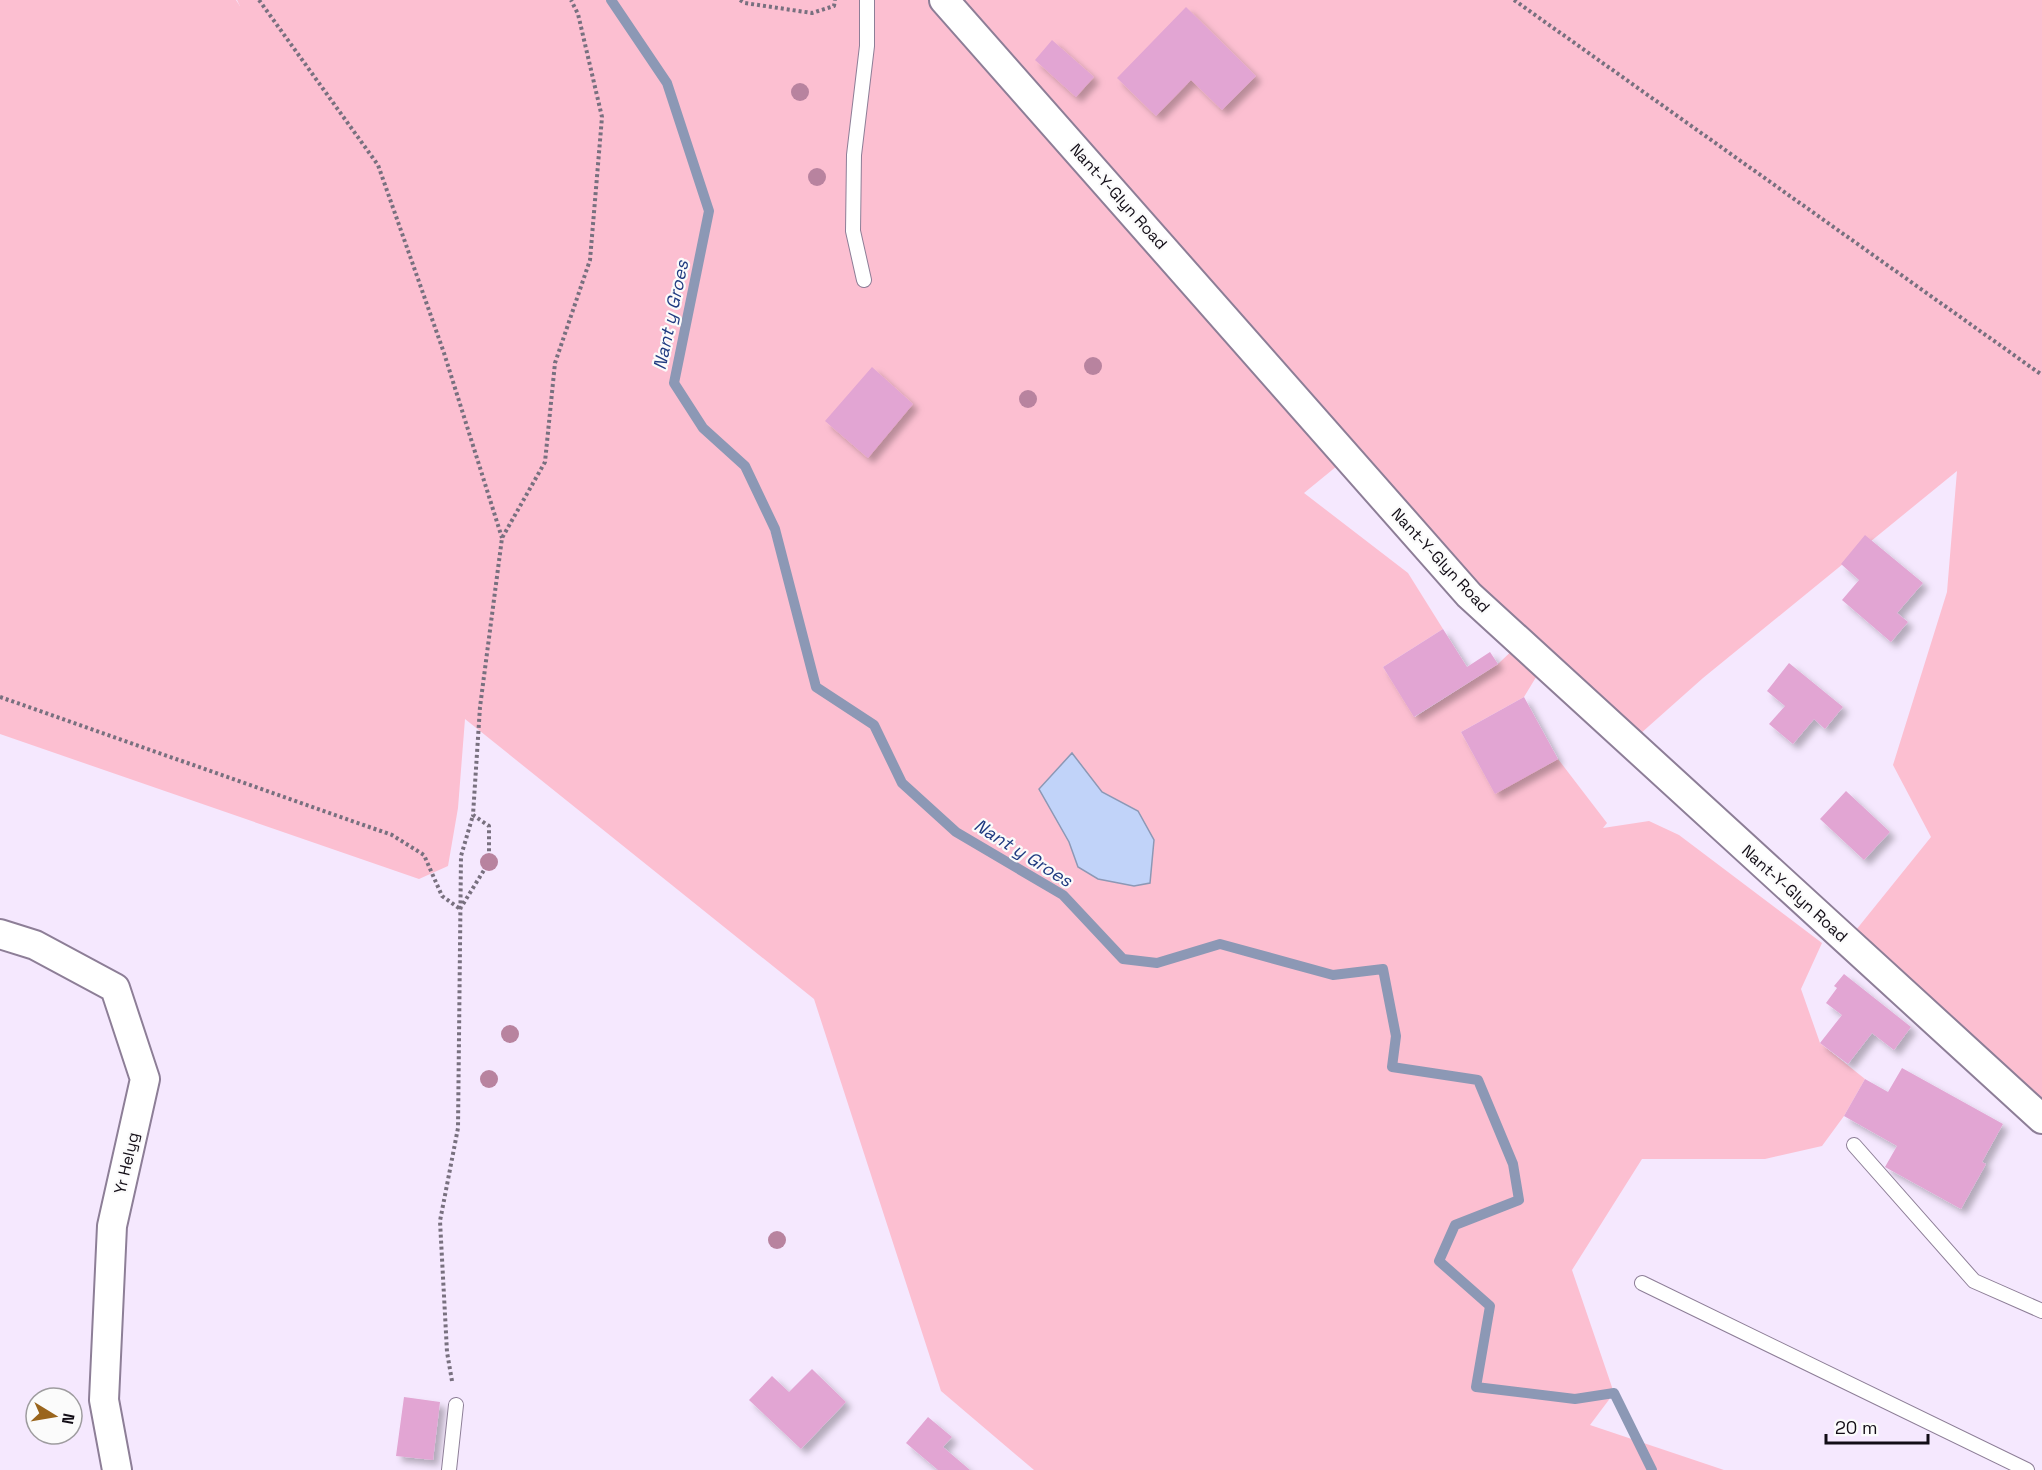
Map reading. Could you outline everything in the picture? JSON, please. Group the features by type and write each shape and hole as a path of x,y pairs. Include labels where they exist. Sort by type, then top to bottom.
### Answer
{"street":[{"name":"Nant-Y-Glyn Road","path":"944,0 1469,595 2042,1119"},
{"name":"Yr Helyg","path":"0,934 35,945 115,988 145,1079 112,1226 104,1400 117,1470"}],"lane":[{"path":"864,280 854,231 854,166 867,46 867,0"},
{"path":"1854,1145 1974,1281 2042,1311"},
{"path":"1642,1283 2027,1470"},
{"path":"449,1470 456,1406"}],"path":[{"path":"259,0 378,165 444,353 502,538"},
{"path":"456,1406 447,1352 440,1221 458,1128 461,856 473,815 480,707 502,538 545,462 555,363 590,260 602,117 578,14 571,0"},
{"path":"740,0 745,3 812,13 834,6 836,0"},
{"path":"1514,0 2042,375"},
{"path":"0,697 393,835 424,855 442,896 460,909"},
{"path":"460,909 489,862 489,826 473,815"}],"shaded area":[{"path":"0,0 236,0 240,6 237,0 2042,0 2042,1118 1856,930 1931,837 1893,765 1947,592 1957,471 1703,678 1631,742 1544,664 1524,697 1461,732 1495,793 1558,759 1607,823 1603,828 1649,821 1679,835 1822,943 1801,989 1820,1043 1865,1079 1844,1116 1822,1146 1765,1159 1642,1159 1572,1270 1614,1393 1590,1425 1724,1470 1034,1470 941,1391 814,999 465,719 458,808 448,866 419,879 0,734","holes":["1348,457 1521,642 1498,664 1415,717 1383,667 1443,629 1408,573 1304,493","765,512 775,529 806,653"]}],"water":[{"path":"1072,753 1102,792 1138,811 1154,840 1150,883 1134,886 1098,879 1078,867 1069,842 1039,789"}],"building":[{"path":"1186,7 1256,76 1222,110 1191,80 1156,116 1117,78"},
{"path":"1052,40 1094,77 1076,97 1035,60"},
{"path":"872,367 913,404 868,458 825,421"},
{"path":"1865,535 1923,583 1897,613 1908,622 1891,642 1842,600 1859,580 1841,564"},
{"path":"1443,629 1467,667 1490,652 1498,664 1414,717 1383,667"},
{"path":"1789,663 1843,707 1825,729 1814,719 1793,744 1769,724 1785,706 1767,691"},
{"path":"1524,697 1558,759 1495,794 1461,732"},
{"path":"1846,791 1890,832 1864,860 1820,819"},
{"path":"1844,974 1911,1027 1894,1050 1872,1033 1848,1064 1820,1043 1842,1015 1826,1003 1837,988 1834,986"},
{"path":"1902,1068 2003,1124 1982,1162 1986,1164 1961,1209 1885,1167 1897,1146 1844,1116 1865,1079 1888,1092"},
{"path":"812,1369 846,1402 801,1449 749,1400 772,1376 789,1392"},
{"path":"404,1397 440,1402 433,1460 396,1456"},
{"path":"928,1417 952,1437 943,1447 970,1470 938,1470 906,1443"}],"waterway":[{"name":"Nant y Groes","path":"611,0 667,83 709,211 674,383 703,428 745,466 775,529 816,687 874,725 902,783 956,832 1063,895 1123,959 1157,963 1220,944 1333,975 1383,969 1396,1036 1392,1067 1478,1080 1513,1164 1519,1200 1455,1225 1439,1261 1490,1306 1476,1387 1575,1399 1614,1393 1652,1470"}]}
